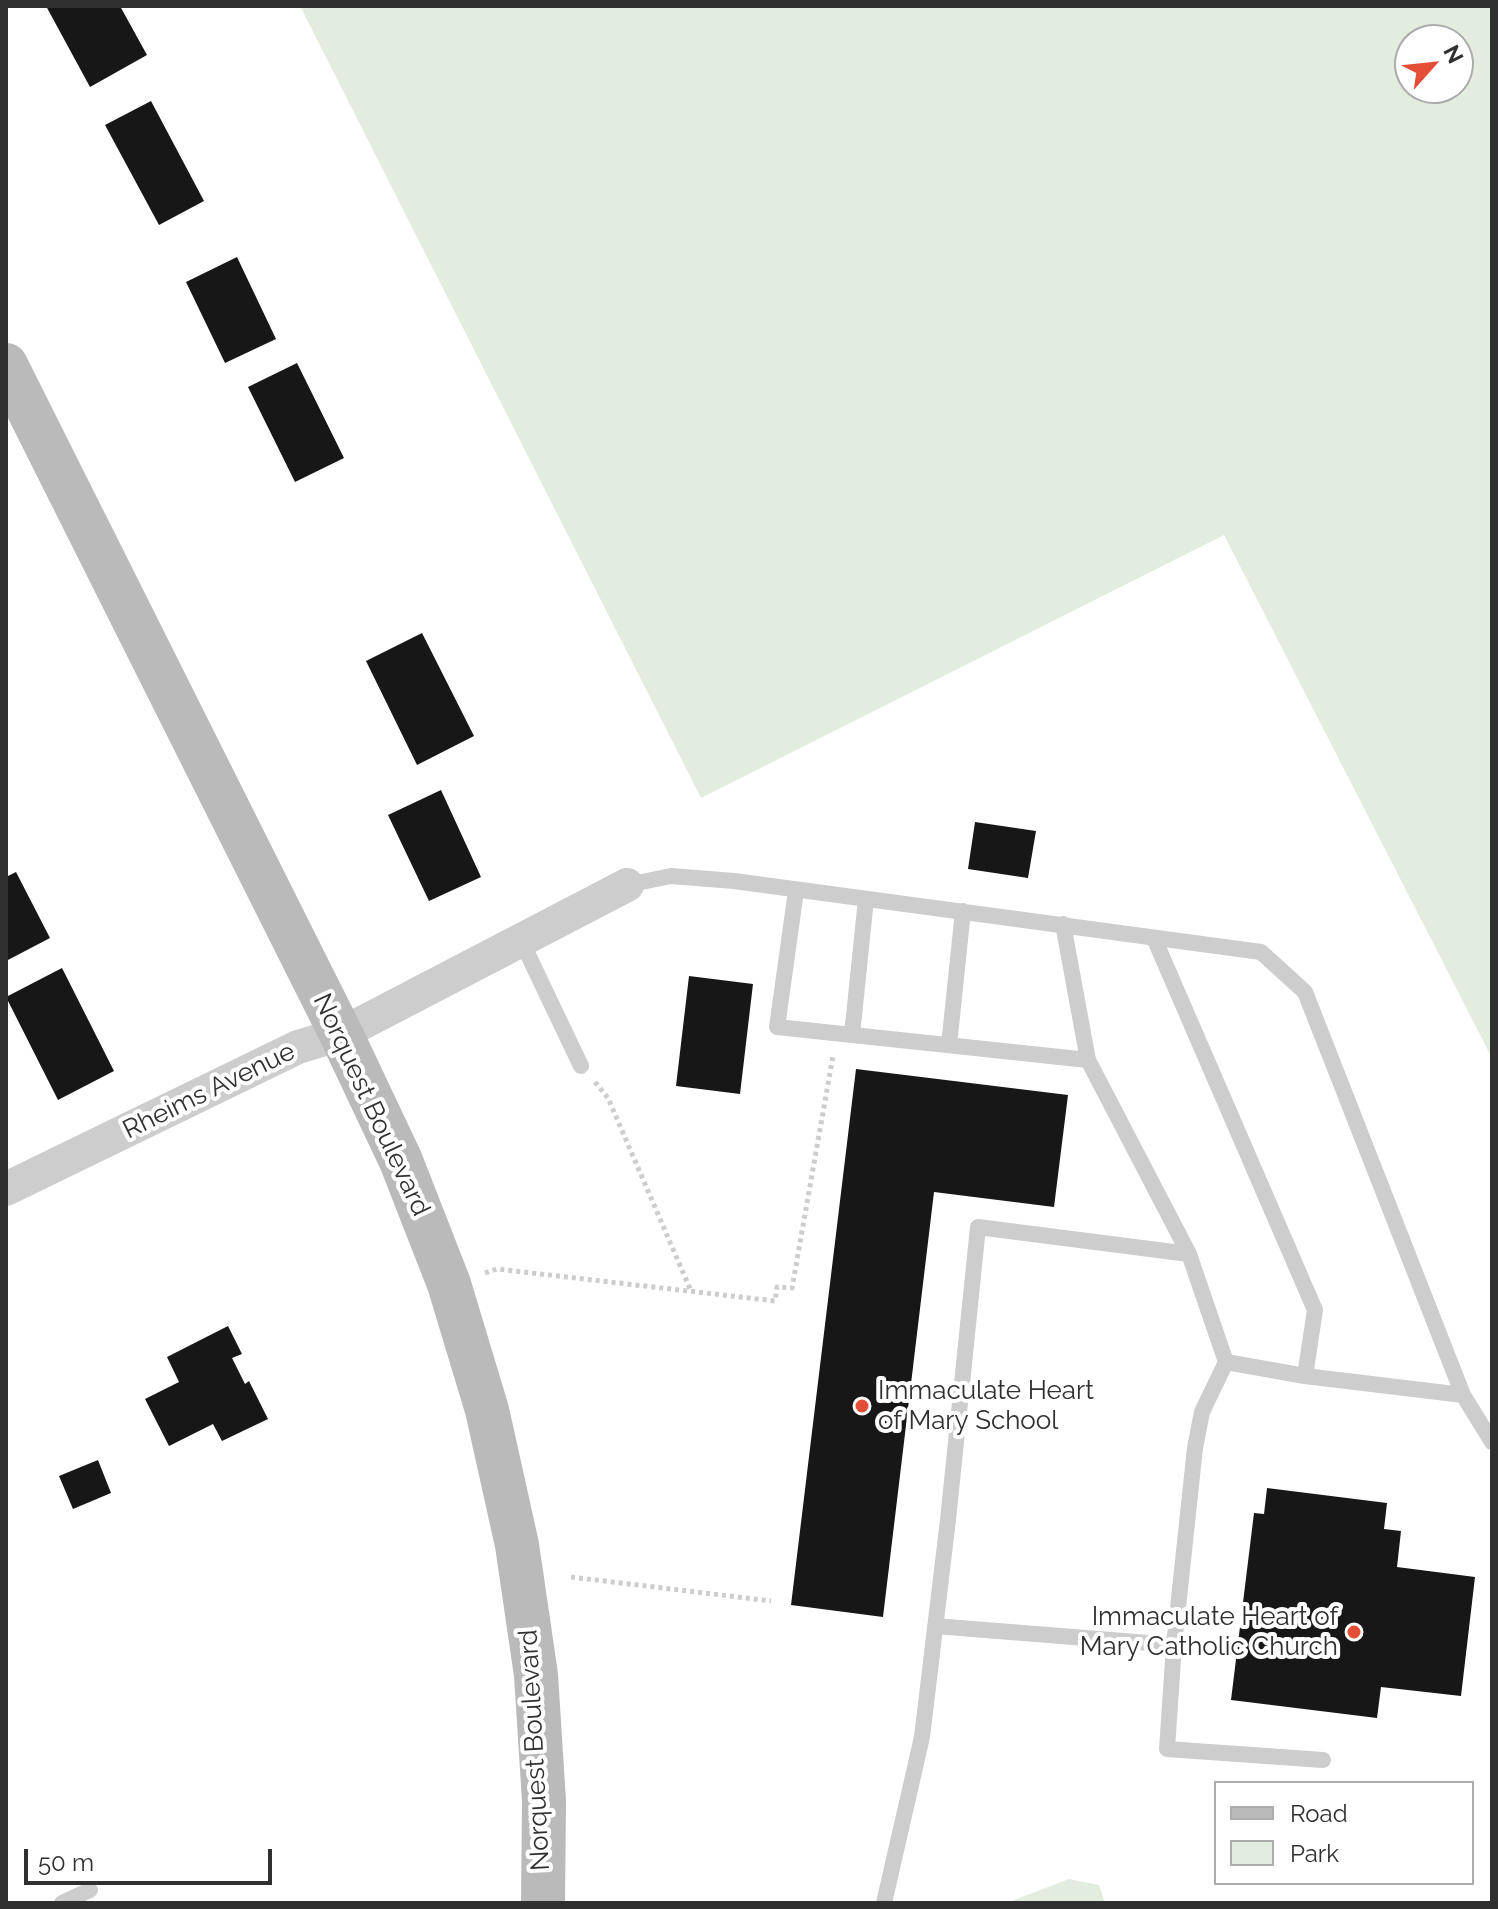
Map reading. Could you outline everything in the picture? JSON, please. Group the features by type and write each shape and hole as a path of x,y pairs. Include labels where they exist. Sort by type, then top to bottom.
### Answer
{"street":[{"name":"Norquest Boulevard","path":"6,365 341,1034 401,1161 449,1284 487,1410 517,1545 536,1675 544,1801 543,1903"},
{"name":"Rheims Avenue","path":"6,1189 298,1047 341,1034 627,885"}],"lane":[{"path":"627,885 671,876 734,881 1261,952 1305,992 1463,1395 1492,1442"},
{"path":"796,891 777,1027 1088,1060"},
{"path":"845,1034 866,899"},
{"path":"949,1045 963,911"},
{"path":"1063,924 1088,1060 1189,1254 1226,1362 1202,1412 1197,1436 1174,1645 1167,1749 1323,1760"},
{"path":"1154,938 1315,1310 1305,1376"},
{"path":"521,940 581,1066"},
{"path":"884,1903 922,1737 978,1227 1189,1254"},
{"path":"1226,1362 1305,1376 1463,1395"},
{"path":"935,1626 1174,1645"},
{"path":"62,1903 90,1890"}],"path":[{"path":"449,1284 497,1269 775,1301 777,1287 792,1288 845,1034"},
{"path":"581,1066 608,1098 691,1291"},
{"path":"571,1577 771,1601"}],"green space":[{"path":"300,6 1492,6 1492,1058 1224,535 701,798"},
{"path":"1069,1879 1099,1885 1105,1903 1006,1903"}],"building":[{"path":"46,6 120,6 147,55 90,87"},
{"path":"151,101 204,201 159,225 105,125"},
{"path":"237,257 276,339 225,363 186,282"},
{"path":"297,363 344,458 295,482 248,387"},
{"path":"422,633 474,736 417,765 366,661"},
{"path":"441,790 481,877 429,901 388,815"},
{"path":"975,822 1036,831 1028,878 968,869"},
{"path":"16,872 50,938 6,961 6,877"},
{"path":"62,968 114,1071 58,1100 6,997"},
{"path":"689,976 753,984 740,1094 676,1086"},
{"name":"Immaculate Heart of Mary School","path":"856,1069 1068,1095 1054,1207 934,1192 883,1617 791,1605"},
{"path":"228,1326 242,1354 232,1358 245,1384 249,1381 268,1419 222,1441 213,1424 169,1446 145,1399 179,1382 167,1357"},
{"path":"98,1460 111,1493 73,1509 59,1476"},
{"name":"Immaculate Heart of Mary Catholic Church","path":"1267,1488 1387,1503 1384,1529 1401,1531 1397,1567 1475,1577 1461,1696 1381,1687 1377,1718 1231,1700 1254,1513 1264,1514"}],"place":[{"name":"Immaculate Heart of Mary School","path":"862,1406"},
{"name":"Immaculate Heart of Mary Catholic Church","path":"1354,1632"}]}
